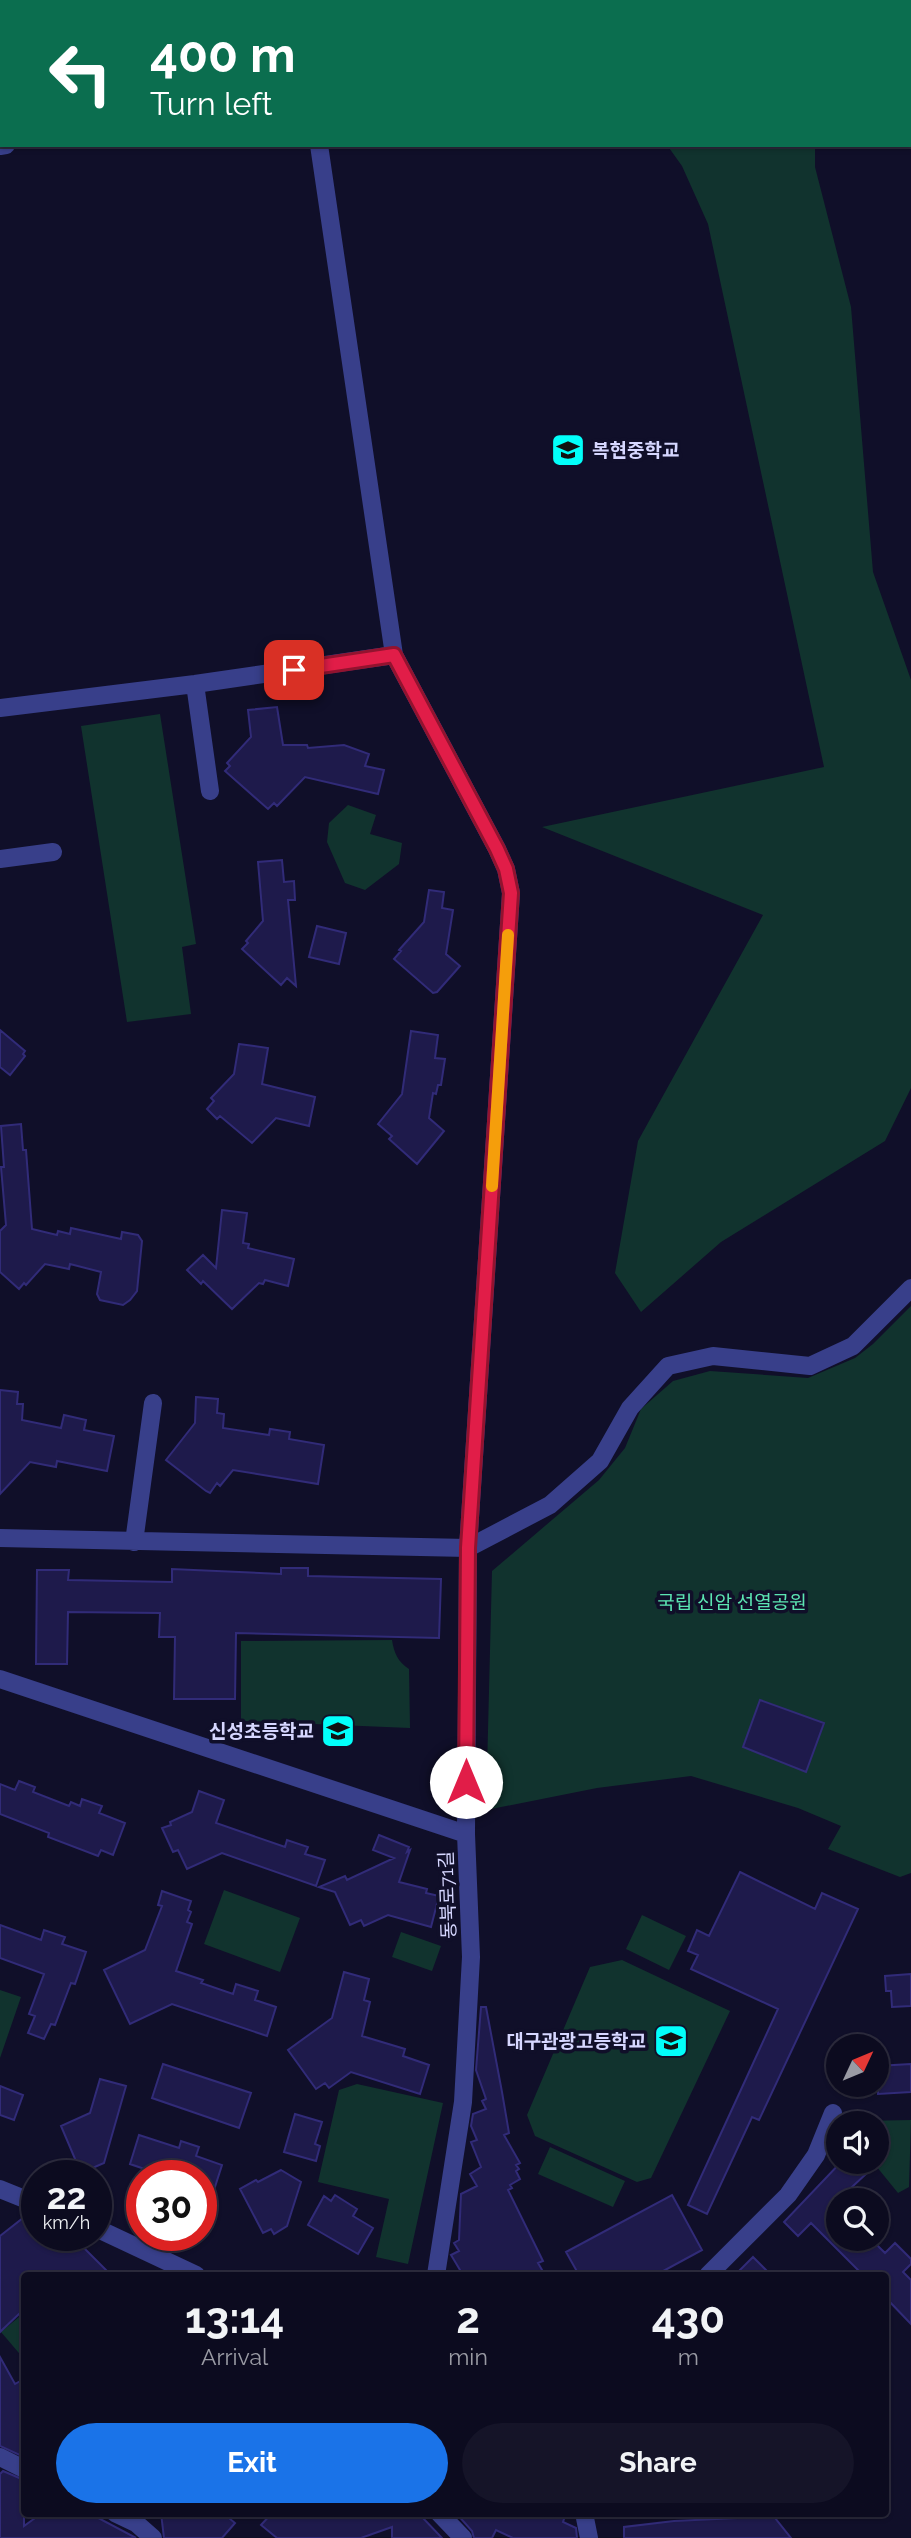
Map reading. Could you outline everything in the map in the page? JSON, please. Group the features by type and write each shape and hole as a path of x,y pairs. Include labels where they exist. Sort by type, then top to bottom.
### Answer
{"street":[{"path":"319,147 394,655 497,849 506,869 511,893 468,1548 466,1834"},
{"path":"0,708 195,684 394,655"},
{"path":"195,684 210,791"},
{"path":"0,859 53,852"},
{"path":"0,1538 468,1548 550,1505 600,1461 630,1408 668,1366 713,1356 810,1366 853,1346 911,1288"},
{"path":"134,1542 153,1403"},
{"name":"동북로71길","path":"0,1679 466,1834 471,1957 463,2102 436,2272"},
{"path":"711,2272 788,2195 817,2155 826,2131"},
{"path":"0,2189 21,2198"},
{"path":"112,2236 190,2272"},
{"path":"0,2458 21,2468"},
{"path":"123,2517 136,2523 153,2538"},
{"path":"443,2517 463,2538"},
{"path":"585,2517 589,2538"}],"green space":[{"path":"668,147 815,147 815,167 851,307 873,572 911,680 911,1088 885,1141 721,1242 641,1312 615,1273 638,1141 763,915 542,827 824,767 708,224 682,166"},
{"path":"160,714 196,944 182,947 191,1014 127,1022 81,726"},
{"path":"348,805 376,815 370,834 402,843 399,864 365,890 345,883 327,842 329,823"},
{"name":"국립 신암 선열공원","path":"911,1306 911,1873 900,1877 828,1849 841,1826 798,1808 691,1776 597,1788 486,1810 492,1571 599,1480 625,1448 641,1409 673,1381 710,1371 808,1378 855,1358"},
{"path":"392,1640 397,1657 409,1669 410,1728 241,1721 241,1641"},
{"path":"224,1890 300,1918 280,1972 204,1944"},
{"path":"642,1915 686,1936 669,1970 626,1949"},
{"path":"401,1932 441,1946 432,1971 392,1957"},
{"path":"622,1960 730,2011 651,2178 637,2182 535,2136 527,2115 590,1967"},
{"path":"0,1990 21,1997 0,2058"},
{"path":"357,2084 443,2103 408,2264 376,2257 389,2199 318,2182 339,2090"},
{"path":"889,2120 911,2120 909,2187 898,2193 883,2174 889,2174"},
{"path":"550,2147 625,2181 613,2207 538,2174"},
{"path":"19,2317 21,2355 1,2332"}],"building":[{"path":"277,707 283,745 307,745 308,748 344,745 369,754 365,766 384,770 378,794 305,777 277,806 274,803 268,809 225,771 230,766 227,763 251,737 248,710"},
{"path":"282,860 284,882 294,881 295,900 288,900 296,986 287,978 281,985 242,949 263,921 258,862"},
{"path":"429,890 444,892 442,908 453,910 446,954 460,966 437,992 433,993 394,959 424,922"},
{"path":"317,926 346,933 339,964 309,957"},
{"path":"0,1030 25,1051 25,1056 10,1075 0,1067"},
{"path":"411,1031 438,1035 435,1058 445,1059 441,1085 438,1085 436,1094 433,1093 429,1118 444,1131 417,1164 389,1139 392,1136 378,1124 402,1094"},
{"path":"239,1044 268,1048 262,1084 315,1097 309,1126 276,1118 252,1143 220,1116 217,1119 207,1109 214,1101 211,1098 234,1074"},
{"path":"21,1124 23,1150 26,1150 32,1229 57,1235 58,1231 70,1234 71,1228 121,1239 122,1232 138,1235 142,1241 137,1291 123,1305 100,1300 97,1294 101,1272 70,1264 69,1269 45,1264 19,1289 0,1272 0,1231 6,1225 1,1126"},
{"path":"222,1210 247,1213 243,1243 249,1244 248,1248 294,1259 288,1286 265,1280 232,1309 203,1281 201,1284 187,1270 203,1255 216,1268"},
{"path":"0,1390 18,1392 17,1404 23,1404 22,1420 61,1428 64,1415 86,1420 84,1430 114,1436 107,1471 57,1461 56,1467 30,1462 0,1494"},
{"path":"196,1397 218,1399 217,1413 224,1414 223,1428 269,1435 270,1429 290,1432 289,1439 324,1445 318,1484 233,1470 220,1486 217,1483 210,1493 206,1491 166,1460 195,1423"},
{"path":"281,1568 308,1568 308,1576 441,1579 439,1638 236,1633 235,1699 174,1699 175,1637 159,1637 160,1613 68,1612 67,1664 36,1664 37,1570 69,1570 68,1580 172,1582 172,1569 281,1574"},
{"path":"760,1700 824,1723 806,1772 743,1747"},
{"path":"19,1781 35,1787 33,1792 69,1806 71,1802 80,1806 82,1799 102,1806 99,1813 125,1823 113,1855 101,1850 98,1856 48,1837 49,1833 0,1814 0,1784 15,1790"},
{"path":"199,1791 224,1800 216,1823 285,1847 287,1840 308,1847 305,1854 325,1860 316,1886 222,1853 187,1869 178,1850 173,1852 162,1828 192,1812"},
{"path":"379,1835 409,1847 399,1882 427,1889 426,1893 439,1896 431,1927 388,1915 364,1926 361,1920 350,1925 335,1892 319,1887 345,1876 347,1880 394,1858 373,1850"},
{"path":"740,1872 815,1909 822,1893 858,1909 759,2120 752,2117 707,2214 688,2205 778,2009 691,1969 698,1955 688,1951 697,1930 709,1936"},
{"path":"162,1891 191,1901 187,1922 192,1924 176,1971 233,1994 236,1984 258,1991 255,2000 276,2007 267,2036 172,2004 130,2024 104,1970 145,1950 162,1906 158,1905"},
{"path":"0,1925 41,1940 44,1930 65,1937 62,1944 86,1952 75,1984 71,1983 55,2025 51,2024 44,2039 28,2033 35,2016 29,2014 44,1974 0,1958"},
{"path":"344,1972 369,1979 364,2000 370,2002 362,2036 405,2049 403,2056 429,2065 420,2094 351,2072 329,2088 325,2083 316,2089 288,2050 332,2018"},
{"path":"911,1974 911,2006 892,2007 891,1991 886,1991 885,1976"},
{"path":"481,2007 486,2007 509,2133 504,2135 520,2163 516,2165 519,2169 516,2171 520,2179 510,2185 512,2188 508,2190 543,2261 538,2263 543,2272 461,2272 451,2255 459,2251 454,2243 459,2240 461,2194 477,2186 470,2174 481,2167 471,2142 477,2140 471,2126 473,2114 486,2109 482,2101 486,2099 476,2070"},
{"path":"163,2064 251,2093 239,2128 152,2098"},
{"path":"911,2064 911,2092 889,2093 889,2065"},
{"path":"100,2079 126,2086 105,2160 75,2160 61,2126 90,2113"},
{"path":"0,2086 23,2095 14,2120 0,2115"},
{"path":"295,2114 322,2122 315,2144 320,2146 316,2161 284,2152"},
{"path":"139,2135 179,2148 181,2141 199,2147 196,2156 208,2160 131,2160"},
{"path":"217,2163 222,2165 217,2181"},
{"path":"281,2170 301,2182 287,2226 274,2234 271,2229 263,2233 240,2189"},
{"path":"830,2174 866,2174 851,2188 826,2188 826,2238 811,2223 798,2236 784,2222"},
{"path":"335,2195 357,2209 353,2216 373,2228 358,2254 308,2225 324,2196 331,2201"},
{"path":"672,2195 702,2250 662,2272 577,2272 566,2252"},
{"path":"21,2220 21,2251 87,2251 108,2272 21,2272 21,2313 0,2332 0,2236"},
{"path":"895,2243 911,2259 911,2264 903,2272 911,2280 911,2324 889,2301 889,2272 860,2272 839,2251 885,2253"},
{"path":"753,2257 768,2272 738,2272"},
{"path":"0,2357 15,2384 21,2381 21,2456 0,2446"},
{"path":"3,2471 21,2479 21,2517 24,2517 24,2526 36,2517 97,2517 136,2538 0,2538 0,2474"},
{"path":"161,2517 228,2517 235,2523 222,2538 164,2538"},
{"path":"268,2517 422,2517 442,2538 392,2538 392,2527 361,2538 277,2538 261,2525"},
{"path":"460,2517 565,2517 563,2522 576,2528 577,2538 513,2538 496,2530 492,2538 474,2538 472,2531"},
{"path":"774,2517 791,2538 624,2538 624,2527 674,2521"}],"slow traffic":[{"path":"492,1186 508,935"}],"place":[{"name":"복현중학교","path":"568,450"},
{"name":"신성초등학교","path":"338,1731"},
{"name":"대구관광고등학교","path":"671,2041"}],"route":[{"path":"294,670 394,655 497,849 506,869 511,893 468,1548 466,1782"}]}
